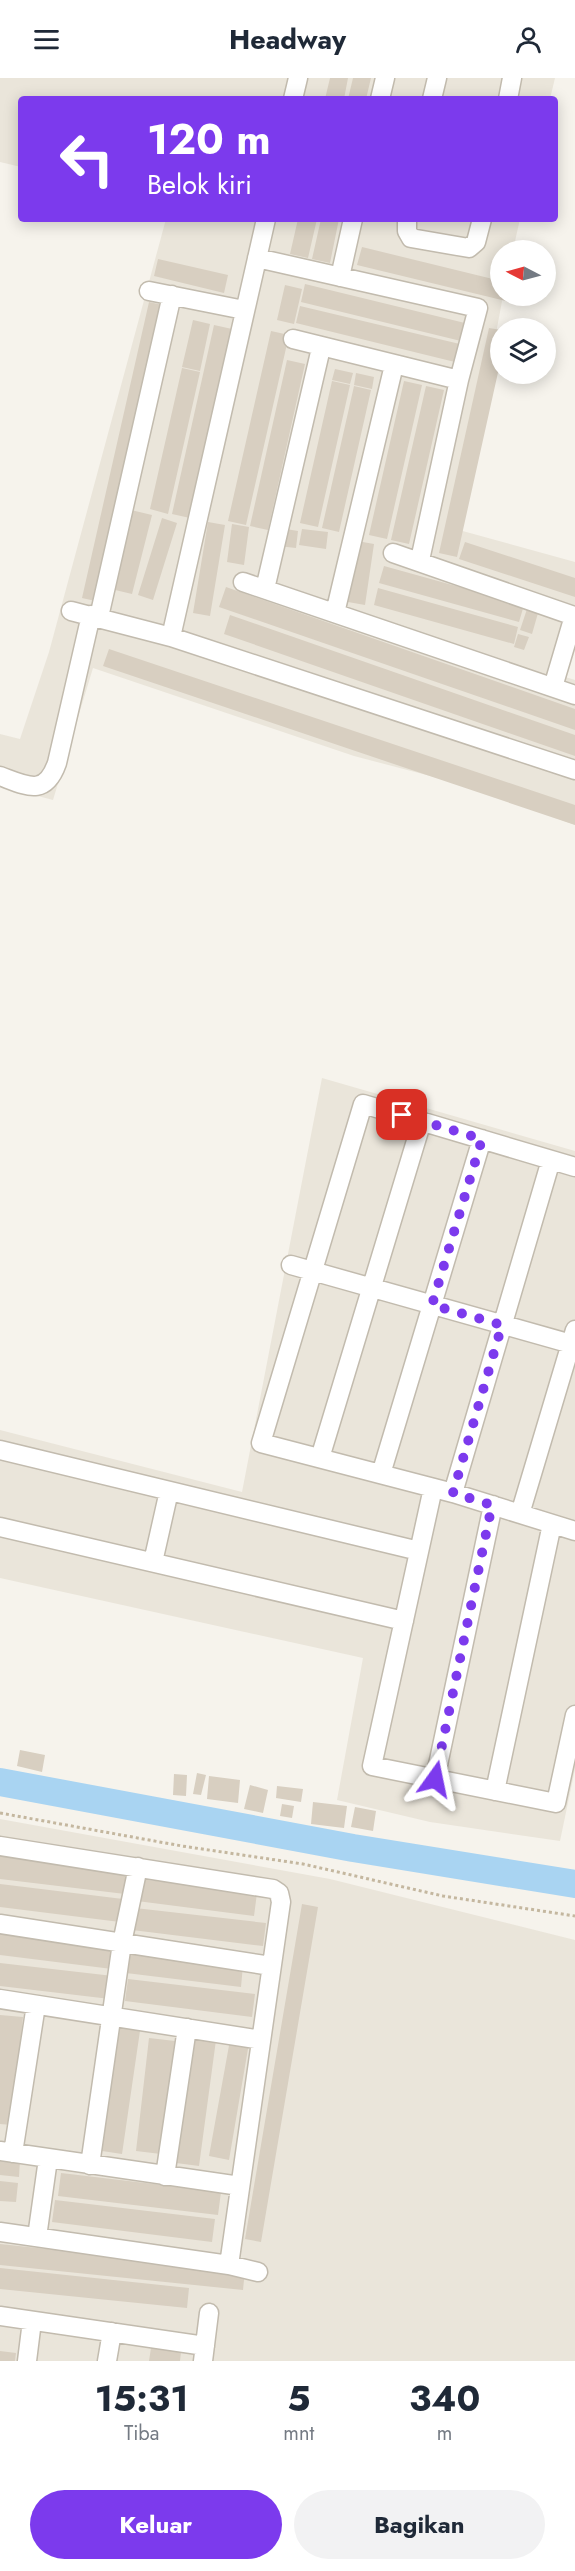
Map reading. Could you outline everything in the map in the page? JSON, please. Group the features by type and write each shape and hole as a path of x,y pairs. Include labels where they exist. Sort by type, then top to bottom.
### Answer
{"street":[{"path":"294,96 297,78"},
{"path":"381,96 385,78"},
{"path":"433,96 436,78"},
{"path":"509,96 512,78"},
{"path":"171,637 265,222"},
{"path":"340,277 352,222"},
{"path":"407,222 406,231 411,238 469,248 476,242 481,222"},
{"path":"257,258 486,310 459,380 420,560"},
{"path":"149,291 244,310"},
{"path":"0,776 36,786 45,784 52,777 95,616 172,295"},
{"path":"293,339 321,348 459,380"},
{"path":"265,589 321,348"},
{"path":"335,613 394,365"},
{"path":"393,553 420,560 574,616 553,687"},
{"path":"243,582 575,694"},
{"path":"71,610 171,637 575,770"},
{"path":"575,1167 363,1104 261,1443 453,1493 575,1531"},
{"path":"320,1458 422,1121"},
{"path":"381,1474 482,1139"},
{"path":"453,1493 551,1160"},
{"path":"291,1265 502,1325 574,1340 520,1514"},
{"path":"0,1450 419,1551"},
{"path":"433,1488 372,1766 556,1803 575,1715"},
{"path":"153,1562 169,1491"},
{"path":"435,1779 492,1505"},
{"path":"495,1791 552,1524"},
{"path":"0,1527 404,1621"},
{"path":"0,1846 273,1889 279,1893 281,1902 229,2265"},
{"path":"90,2165 122,1943 138,1867"},
{"path":"0,1924 271,1966"},
{"path":"0,1999 261,2040"},
{"path":"36,2005 6,2152 240,2187"},
{"path":"165,2176 187,2028"},
{"path":"37,2237 48,2158"},
{"path":"0,2232 229,2265 258,2272"},
{"path":"0,2316 112,2332 204,2353 209,2313"},
{"path":"27,2361 32,2321"},
{"path":"107,2361 112,2332"}],"path":[{"path":"0,1813 182,1846 303,1864 443,1896 575,1917"}],"shaded area":[{"path":"0,78 555,78 551,96 18,96 18,166 0,162"},
{"path":"165,222 519,222 515,240 490,240 490,306 501,306 499,318 490,318 490,365 459,530 575,562 575,626 562,676 575,680 575,825 476,788 354,756 93,668 53,800 0,786 0,734 20,739 49,652"},
{"path":"322,1078 575,1151 575,1769 560,1841 430,1822 337,1800 363,1658 0,1578 0,1430 242,1492"},
{"path":"0,1819 330,1879 575,1940 575,2361 0,2361"}],"building":[{"path":"330,78 348,78 345,96 326,96"},
{"path":"353,78 371,78 367,96 349,96"},
{"path":"297,222 316,222 308,258 290,254"},
{"path":"320,222 338,222 330,263 312,259"},
{"path":"362,247 490,278 490,297 357,265"},
{"path":"158,259 228,275 224,293 154,276"},
{"path":"305,284 469,324 465,342 301,302"},
{"path":"285,285 302,289 294,324 277,320"},
{"path":"149,302 167,306 100,602 82,598"},
{"path":"300,306 464,345 459,363 296,323"},
{"path":"193,320 210,324 200,371 182,367"},
{"path":"214,325 232,329 190,518 172,514"},
{"path":"490,328 490,384 495,384 457,557 439,553"},
{"path":"271,331 289,335 246,525 228,521"},
{"path":"287,360 305,364 268,530 250,526"},
{"path":"182,368 200,372 168,514 150,509"},
{"path":"335,369 353,373 350,384 332,380"},
{"path":"356,373 374,377 372,389 354,385"},
{"path":"332,381 350,385 318,527 300,523"},
{"path":"404,381 422,385 387,539 369,535"},
{"path":"354,386 371,390 339,532 322,528"},
{"path":"426,386 444,390 409,544 391,540"},
{"path":"131,510 152,515 132,594 111,589"},
{"path":"162,518 177,523 153,600 138,595"},
{"path":"208,522 225,525 210,616 193,613"},
{"path":"232,524 249,527 244,565 227,562"},
{"path":"280,528 298,531 296,548 278,546"},
{"path":"302,529 328,532 326,549 299,545"},
{"path":"357,541 374,544 365,605 348,602"},
{"path":"465,542 575,578 575,597 459,559"},
{"path":"384,566 524,605 519,622 379,583"},
{"path":"226,587 575,709 575,730 219,607"},
{"path":"378,588 518,627 514,644 374,605"},
{"path":"527,609 538,613 532,634 520,630"},
{"path":"230,615 575,735 575,756 224,634"},
{"path":"518,634 529,637 524,650 514,647"},
{"path":"109,649 575,805 575,825 103,666"},
{"path":"20,1750 45,1755 42,1772 17,1766"},
{"path":"197,1773 206,1775 201,1795 193,1794"},
{"path":"174,1774 187,1775 186,1796 173,1795"},
{"path":"209,1776 240,1780 238,1803 207,1799"},
{"path":"250,1785 268,1790 263,1813 244,1809"},
{"path":"277,1786 303,1789 301,1802 276,1798"},
{"path":"313,1802 347,1806 344,1828 311,1824"},
{"path":"282,1804 294,1806 292,1818 280,1816"},
{"path":"355,1807 376,1811 373,1831 351,1827"},
{"path":"0,1856 127,1871 125,1894 0,1879"},
{"path":"139,1879 257,1893 254,1916 137,1901"},
{"path":"0,1884 123,1899 120,1922 0,1907"},
{"path":"302,1904 318,1907 261,2242 245,2239"},
{"path":"135,1908 266,1923 263,1946 132,1930"},
{"path":"0,1933 115,1947 112,1969 0,1955"},
{"path":"129,1951 243,1965 241,1987 126,1973"},
{"path":"0,1963 113,1976 110,1999 0,1986"},
{"path":"128,1979 255,1994 252,2017 125,2001"},
{"path":"0,2015 23,2017 12,2125 0,2124"},
{"path":"120,2021 141,2024 122,2154 102,2151"},
{"path":"194,2037 216,2040 199,2166 176,2163"},
{"path":"149,2038 175,2041 161,2154 136,2151"},
{"path":"230,2040 249,2043 229,2160 209,2156"},
{"path":"0,2159 20,2160 19,2177 0,2175"},
{"path":"61,2173 221,2192 218,2215 58,2196"},
{"path":"0,2181 18,2183 16,2202 0,2201"},
{"path":"55,2200 215,2219 212,2242 52,2222"},
{"path":"0,2244 245,2270 243,2290 0,2265"},
{"path":"0,2268 189,2288 187,2308 0,2289"},
{"path":"151,2348 181,2352 180,2361 149,2361"},
{"path":"0,2351 16,2353 15,2361 0,2361"}],"waterway":[{"path":"0,1782 353,1848 575,1884"}],"route":[{"path":"402,1115 482,1139 432,1305 502,1325 453,1493 492,1505 435,1779"}]}
